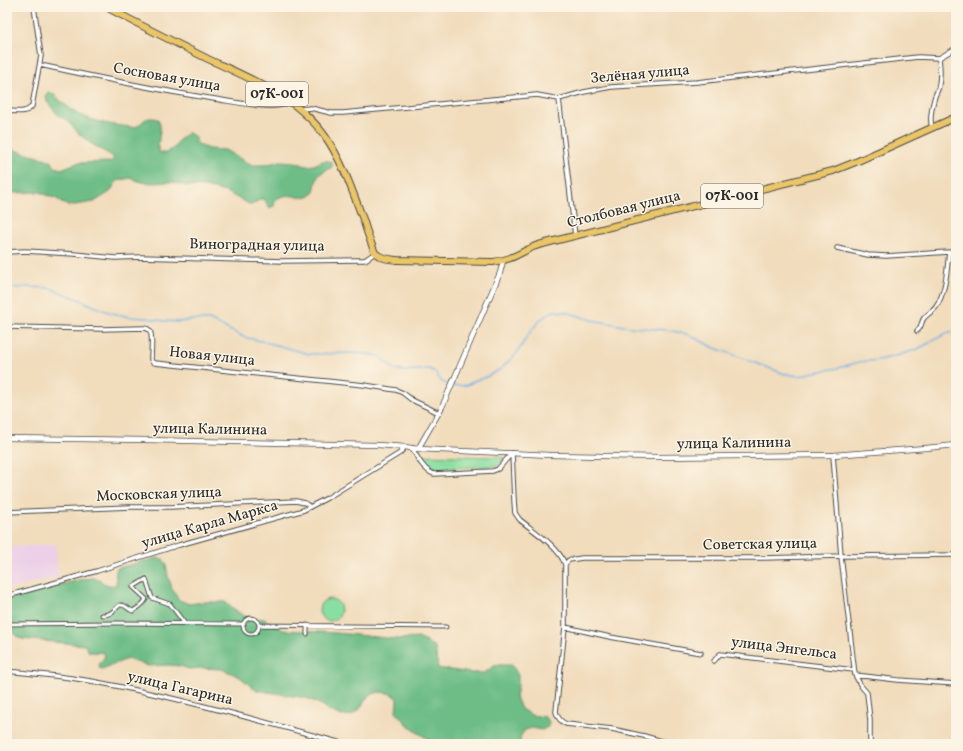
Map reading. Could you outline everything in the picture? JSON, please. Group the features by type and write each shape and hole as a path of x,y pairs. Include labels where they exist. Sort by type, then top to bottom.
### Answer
{"main road":[{"name":"07К-001","path":"106,7 208,59 250,78 300,109 314,122 329,142 343,169 375,253 380,257 397,260 503,261"},
{"name":"Столбовая улица","path":"503,261 533,247 833,171 956,117"}],"street":[{"path":"7,111 25,111 30,109 32,106 41,56 34,7"},
{"path":"932,128 930,121 931,113 934,98 940,82 939,58 956,48"},
{"name":"Зелёная улица","path":"300,109 310,108 331,113 343,113 537,94 560,99 584,92 611,87 697,82 918,57 939,58"},
{"name":"Сосновая улица","path":"40,65 158,90 244,104 268,106 282,105 286,99"},
{"path":"560,99 572,220 575,236"},
{"path":"837,248 868,255 886,256 949,252 956,249"},
{"name":"Виноградная улица","path":"7,252 53,253 115,258 147,257 283,261 365,260 375,253"},
{"path":"917,331 920,329 925,317 935,308 940,300 949,252"},
{"path":"418,449 449,391 500,273 503,261"},
{"name":"Новая улица","path":"7,327 102,329 144,328 150,331 151,358 152,362 155,363 364,385 396,390 438,413"},
{"name":"улица Калинина","path":"7,438 405,447 418,449 550,455 658,457 833,455 956,445"},
{"name":"улица Карла Маркса","path":"7,596 304,510 327,498 400,453 405,447"},
{"path":"412,448 417,457 430,472 434,474 498,470 512,453"},
{"path":"512,453 516,513 520,520 557,550 565,564 565,627 556,712 558,717 566,724 612,729 672,744"},
{"path":"833,455 841,556 854,670 855,676 867,693 870,720 870,744"},
{"name":"Московская улица","path":"7,512 130,507 178,507 296,501 305,503 310,507"},
{"name":"Советская улица","path":"565,564 569,560 582,558 764,558 956,555"},
{"path":"102,614 108,615 120,605 125,605 133,611 146,599 133,586 146,579 152,598 170,604 185,624"},
{"path":"8,624 244,624 247,620 252,618 258,621 259,628 257,632 253,634 249,633 246,632 244,624"},
{"path":"330,621 330,626"},
{"path":"259,625 446,627"},
{"path":"307,625 308,634"},
{"path":"565,627 610,637 701,653"},
{"name":"улица Энгельса","path":"714,661 720,654 854,670"},
{"name":"улица Гагарина","path":"7,671 90,681 155,694 238,714 345,744"},
{"name":"улица Энгельса","path":"855,676 956,684"}],"shaded area":[{"path":"56,544 58,577 7,589 7,547"}],"green space":[{"path":"49,92 76,112 99,122 134,127 138,126 148,118 158,119 160,123 158,144 160,153 166,153 175,147 178,141 188,132 195,137 196,143 208,149 225,150 251,165 264,165 280,161 295,162 306,166 314,165 323,161 329,161 332,162 332,167 319,175 313,193 308,197 289,195 284,196 275,200 274,206 269,208 263,199 260,199 251,205 226,192 205,187 186,186 172,182 142,182 130,178 117,181 110,192 94,202 68,206 57,199 39,192 7,194 7,147 50,160 55,167 61,169 77,163 110,162 114,159 112,156 90,143 79,134 68,121 59,116 47,102 46,94"},
{"path":"418,456 503,457 503,460 497,466 433,469"},
{"path":"157,558 163,559 166,564 172,588 179,600 189,604 225,602 242,615 251,618 264,619 283,630 337,633 396,639 419,638 435,647 438,668 471,673 484,673 496,665 512,665 518,675 516,697 521,709 531,715 545,717 549,721 548,727 542,730 532,728 525,730 520,737 521,744 435,744 411,728 396,712 397,699 393,694 379,692 369,695 358,711 352,715 342,716 306,698 256,690 240,677 222,669 189,669 180,666 168,665 148,666 127,659 102,669 99,668 100,663 105,654 99,652 89,652 85,645 22,639 16,636 8,621 7,600 78,580 92,578 99,579 106,585 116,585 117,568"},
{"path":"330,599 338,602 341,610 338,618 330,621 322,618 319,610 322,602"}],"waterway":[{"path":"7,286 14,288 49,288 108,312 129,317 178,322 209,320 244,337 309,354 358,353 379,356 394,369 403,371 430,369 435,372 441,381 446,384 456,386 467,385 501,369 517,353 528,335 541,319 553,311 566,312 592,320 630,327 667,330 687,334 715,348 785,374 799,376 859,362 896,356 918,349 945,334 956,333"}]}
